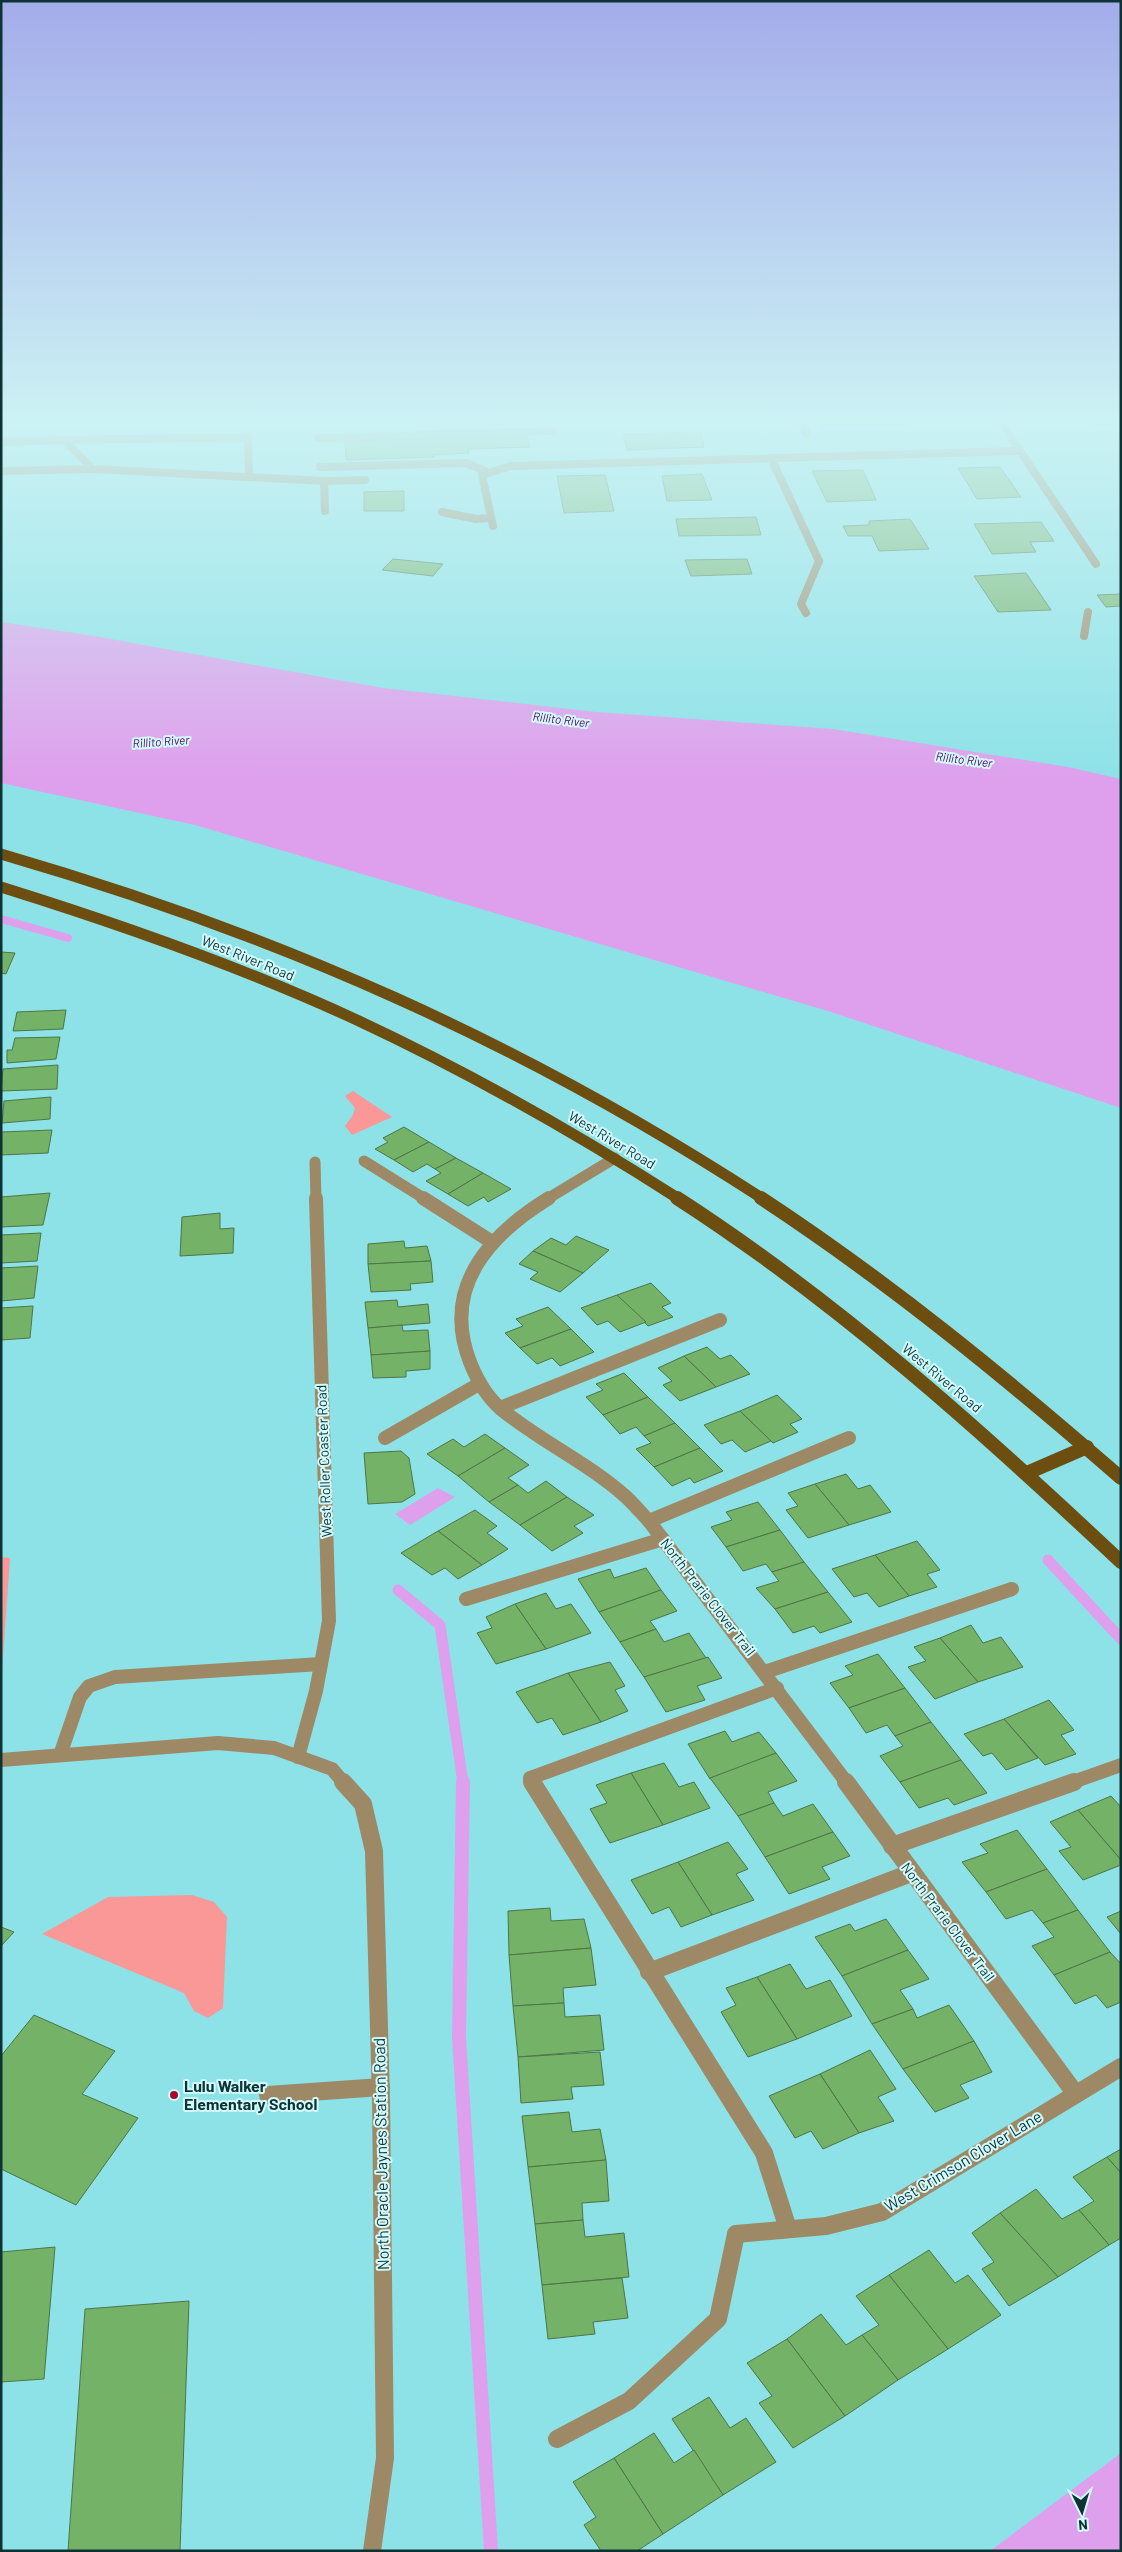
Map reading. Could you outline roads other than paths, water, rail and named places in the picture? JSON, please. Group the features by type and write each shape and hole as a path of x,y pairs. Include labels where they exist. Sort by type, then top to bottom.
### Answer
{"main road":[{"name":"West River Road","path":"1,854 151,900 308,958 429,1011 544,1070 675,1144 751,1190 885,1284 948,1333 1121,1478"},
{"name":"West River Road","path":"1,887 145,934 259,977 435,1058 505,1095 615,1158 691,1207 831,1308 952,1406 1027,1473 1121,1562"},
{"path":"1027,1473 1086,1447"}],"street":[{"path":"806,613 801,604 819,560 810,540"},
{"path":"1080,540 1096,564"},
{"path":"1084,636 1088,612"},
{"name":"North Prarie Clover Trail","path":"615,1158 538,1205 492,1242 471,1273 462,1302 463,1334 471,1366 479,1384 500,1408 625,1496 649,1521 777,1688 1075,2093"},
{"path":"364,1161 492,1242"},
{"name":"West Roller Coaster Road","path":"298,1756 322,1664 329,1621 315,1162"},
{"path":"500,1408 720,1320"},
{"path":"385,1438 479,1384"},
{"path":"649,1521 849,1438"},
{"path":"466,1599 663,1538"},
{"path":"765,1672 1012,1589"},
{"path":"60,1755 80,1697 89,1686 115,1677 322,1664"},
{"path":"777,1688 530,1778 649,1972 764,2153 788,2229"},
{"path":"1,1760 218,1743 274,1748 298,1756"},
{"name":"North Oracle Jaynes Station Road","path":"298,1756 332,1769 363,1804 374,1851 381,2087 385,2458 372,2551"},
{"path":"892,1846 1121,1765"},
{"path":"649,1972 911,1872"},
{"name":"West Crimson Clover Lane","path":"557,2439 629,2401 718,2319 736,2234 826,2226 882,2212 1075,2093 1121,2067"},
{"path":"268,2095 381,2087"}],"water":[{"name":"Rillito River","path":"1,622 94,636 383,688 596,712 833,729 1068,767 1121,779 1121,1108 828,1011 195,825 1,783"},
{"path":"438,1488 455,1497 410,1525 395,1514"},
{"path":"1121,2453 1121,2551 990,2551"}],"waterway":[{"path":"1,919 68,938"},
{"path":"1048,1560 1121,1639"},
{"path":"398,1590 440,1625 463,1783"},
{"path":"463,1783 459,2037 491,2551"}],"place":[{"name":"Lulu Walker Elementary School","path":"174,2095"}]}
